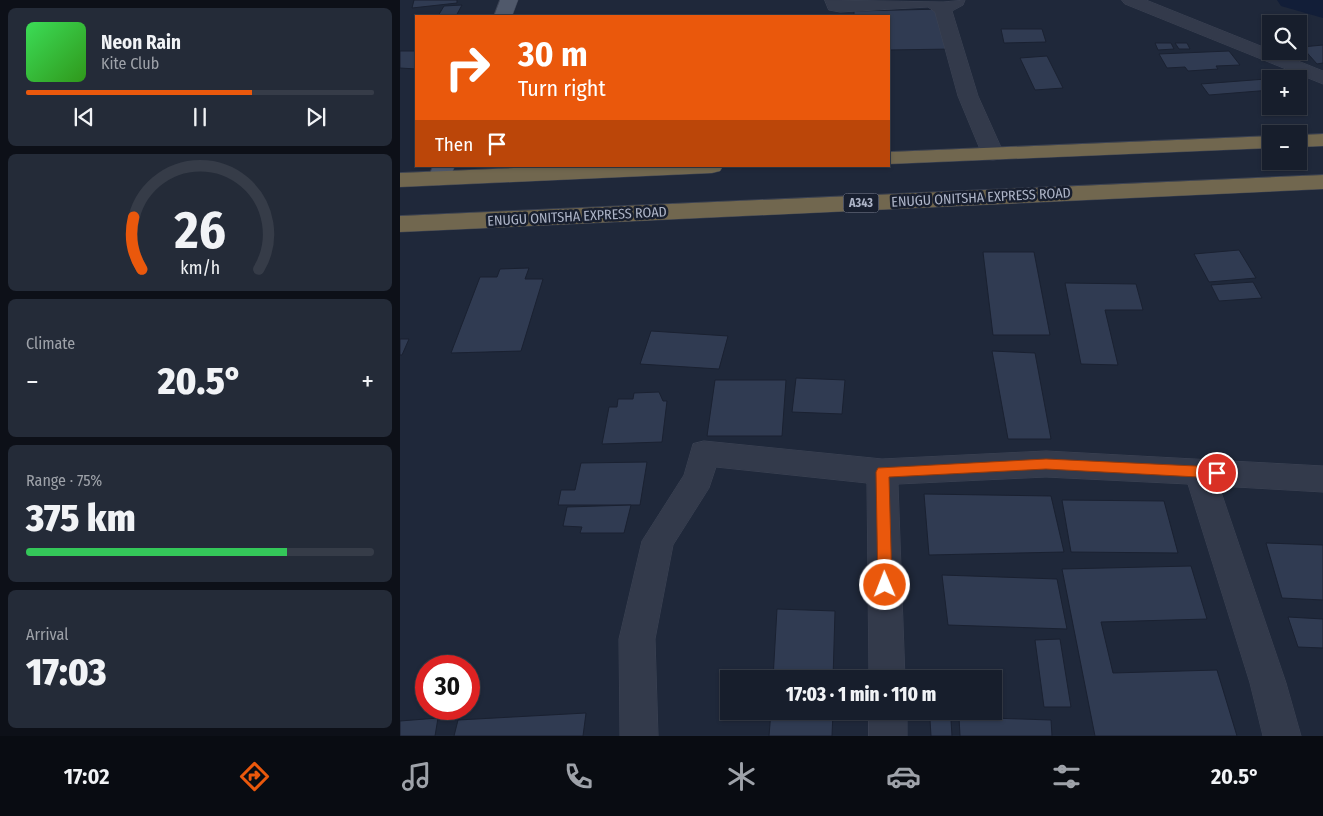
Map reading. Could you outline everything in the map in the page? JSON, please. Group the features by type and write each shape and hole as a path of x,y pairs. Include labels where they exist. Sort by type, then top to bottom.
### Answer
{"highway":[{"path":"1307,141 1323,140"},
{"path":"890,158 1262,142"},
{"path":"400,180 442,172 667,167"},
{"name":"ENUGU ONITSHA EXPRESS ROAD","path":"400,224 1323,182"}],"main road":[{"path":"503,15 509,0"}],"street":[{"path":"834,0 835,6 840,7 931,2 951,5 971,104 993,154"},
{"path":"1131,0 1323,78"},
{"path":"639,736 637,639 658,541 698,479 704,453 882,472 1046,464 1323,479"},
{"path":"882,472 887,670"},
{"path":"1199,472 1268,683 1282,736"},
{"path":"888,720 888,736"}],"building":[{"path":"414,0 457,0 457,3 412,8"},
{"path":"462,5 457,15 439,15 444,6"},
{"path":"943,9 952,49 890,50 890,15 854,15 854,11"},
{"path":"1001,29 1042,29 1046,42 1004,43"},
{"path":"1155,43 1171,43 1174,49 1158,50"},
{"path":"1175,43 1187,43 1190,49 1179,49"},
{"path":"1323,45 1323,63 1317,64 1307,53 1307,47"},
{"path":"400,51 415,51 415,69 400,68"},
{"path":"1229,51 1240,65 1216,66 1218,69 1188,71 1185,67 1167,68 1159,54"},
{"path":"1047,56 1063,88 1035,90 1020,58"},
{"path":"1262,79 1262,91 1209,95 1201,84"},
{"path":"1239,250 1256,278 1209,282 1194,254"},
{"path":"983,252 1034,252 1050,335 993,335"},
{"path":"529,268 525,279 543,279 521,351 451,353 480,277 497,277 500,269"},
{"path":"1253,282 1262,298 1219,301 1211,285"},
{"path":"1065,283 1136,284 1143,310 1105,310 1118,365 1081,364"},
{"path":"651,331 728,336 719,369 640,364"},
{"path":"400,339 409,339 402,355 400,355"},
{"path":"992,351 1035,353 1051,439 1008,439"},
{"path":"796,378 845,380 842,414 792,412"},
{"path":"715,380 786,380 782,436 707,436"},
{"path":"659,392 663,401 667,401 662,442 602,444 609,407 617,407 618,399 633,399 634,393"},
{"path":"647,462 640,505 558,505 561,490 575,490 581,463"},
{"path":"924,494 1051,496 1064,552 929,555"},
{"path":"1062,500 1164,501 1178,553 1071,552"},
{"path":"631,505 624,533 580,533 582,527 563,526 567,507"},
{"path":"1266,543 1323,545 1323,600 1282,598"},
{"path":"1191,566 1207,619 1101,622 1113,673 1217,670 1237,736 1095,736 1062,569"},
{"path":"942,575 1057,579 1067,629 948,625"},
{"path":"777,609 835,611 833,670 774,670"},
{"path":"1288,617 1323,619 1323,648 1298,647"},
{"path":"1060,639 1071,707 1044,707 1035,640"},
{"path":"586,713 583,736 454,736 458,720"},
{"path":"1002,718 1051,720 1052,736 960,736 959,720 1002,720"},
{"path":"438,720 435,736 400,736 400,721"},
{"path":"770,720 833,720 832,736 769,736"},
{"path":"930,720 951,720 952,736 931,736"}],"waterway":[{"path":"1291,0 1323,9"}],"route":[{"path":"885,585 882,472 1046,464 1217,473"}]}
